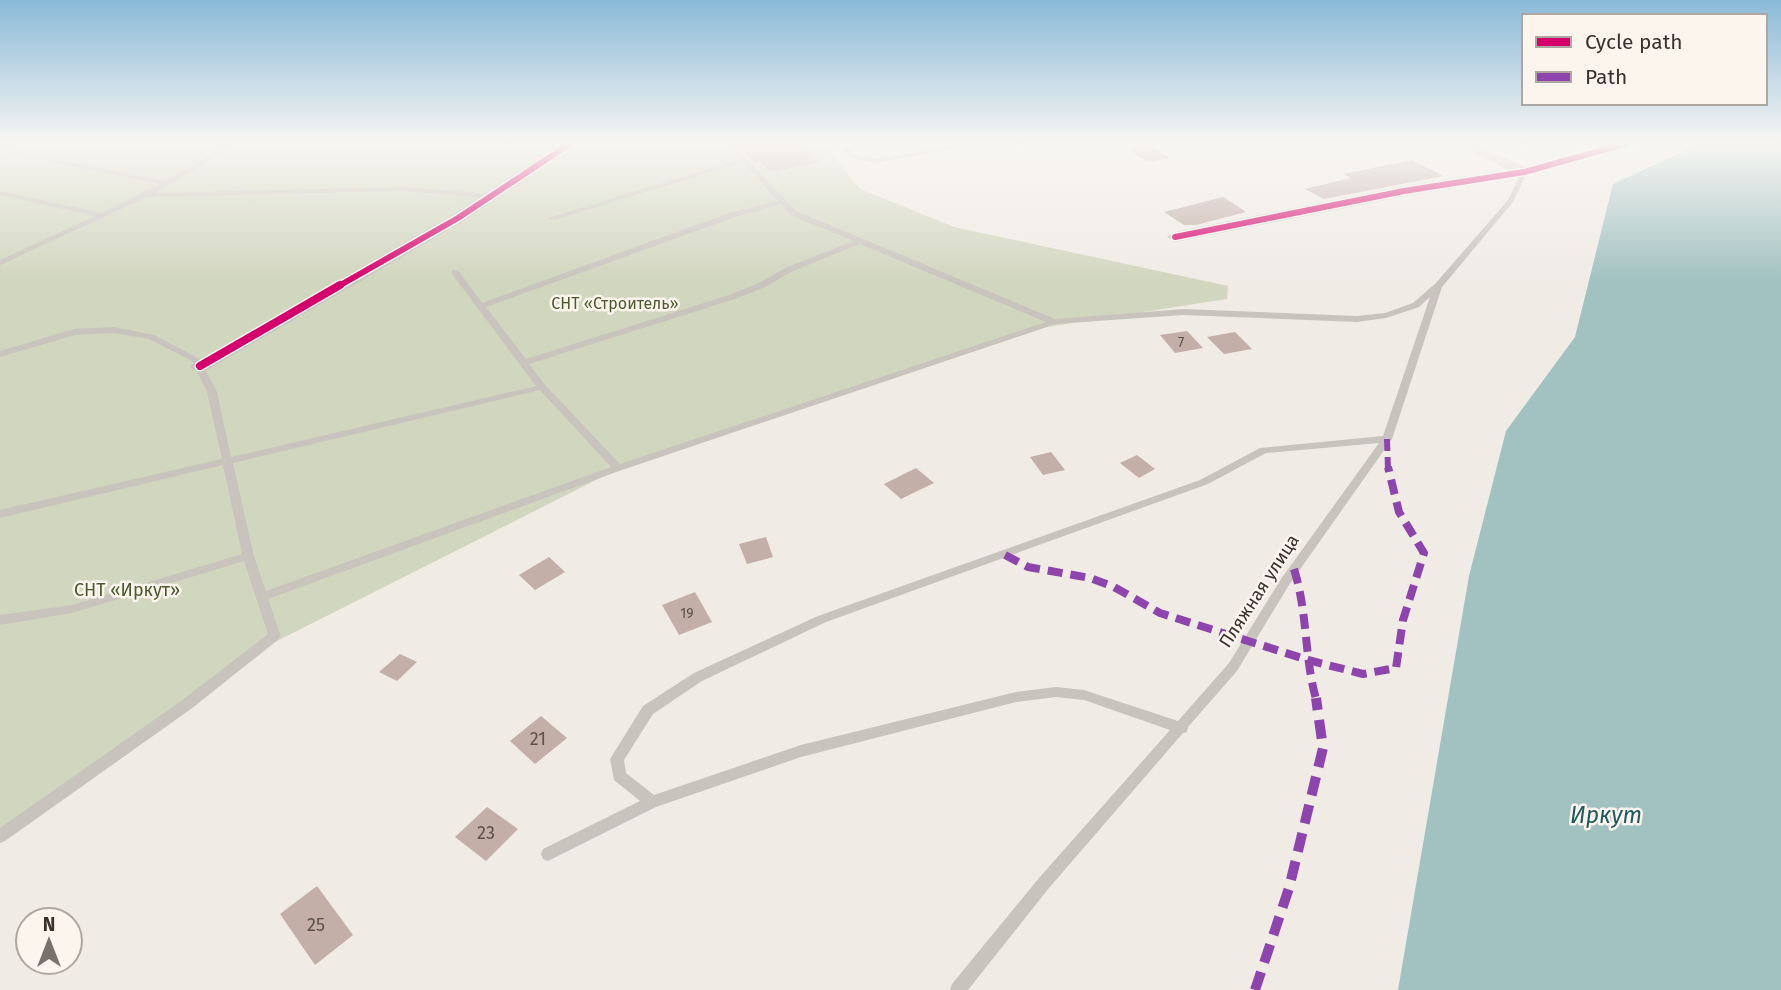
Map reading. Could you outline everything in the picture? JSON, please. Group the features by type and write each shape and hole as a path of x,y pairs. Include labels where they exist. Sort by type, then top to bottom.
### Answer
{"street":[{"path":"200,366 241,345 502,189"},
{"path":"1175,237 1415,189"}],"lane":[{"path":"0,263 154,189"},
{"path":"146,195 393,189"},
{"path":"404,189 492,196"},
{"path":"552,218 647,189"},
{"path":"771,189 793,213 1054,322"},
{"name":"Пляжная улица","path":"958,990 1044,883 1233,667 1285,582 1387,439 1437,286 1511,201 1516,189"},
{"path":"0,193 99,215"},
{"path":"481,306 732,215 782,202"},
{"path":"526,362 732,297 762,285 790,269 858,242"},
{"path":"456,272 526,362 542,387 618,468"},
{"path":"262,597 618,468 1054,322 1183,312 1357,319 1386,315 1416,306 1437,286"},
{"path":"0,354 74,332 114,330 151,337 196,359 212,393 248,556 275,636 186,705 0,836"},
{"path":"0,514 542,387"},
{"path":"652,802 619,776 617,759 648,710 698,677 822,619 1204,482 1264,450 1387,439"},
{"path":"0,620 72,609 248,556"},
{"path":"548,854 652,802 801,751 1016,697 1056,692 1084,695 1182,728"}],"green space":[{"path":"0,189 860,189 954,227 1228,286 1227,299 1047,327 608,474 273,643 0,836"}],"water":[{"name":"Иркут","path":"1612,189 1781,189 1781,990 1398,990 1469,576 1506,431 1575,337"}],"building":[{"path":"1305,189 1375,189 1324,199"},
{"path":"1223,197 1246,212 1196,225 1184,225 1164,212"},
{"path":"1187,331 1203,348 1175,353 1160,335"},
{"path":"1235,332 1252,349 1224,354 1207,337"},
{"path":"1051,452 1065,470 1043,475 1030,457"},
{"path":"1137,455 1155,469 1139,478 1120,463"},
{"path":"916,468 934,483 901,499 884,484"},
{"path":"766,537 773,557 747,564 739,544"},
{"path":"549,557 565,572 535,590 519,575"},
{"path":"695,592 712,622 679,635 662,605"},
{"path":"400,654 417,662 397,681 379,672"},
{"path":"541,716 567,738 535,764 510,741"},
{"path":"487,807 518,829 486,861 455,837"},
{"path":"317,886 353,935 315,965 280,914"}],"marked path":[{"path":"1005,555 1028,567 1090,578 1114,587 1160,613 1308,660 1363,674 1396,668 1403,620 1424,553 1394,500 1387,439"},
{"path":"1255,990 1289,888 1323,748 1318,705 1309,674 1304,602 1294,569"}],"cycle path":[{"path":"200,366 458,218 501,189"},
{"path":"1175,237 1415,189"}],"park label":[{"name":"СНТ «Строитель»","path":"615,303"},
{"name":"СНТ «Иркут»","path":"127,590"}]}
